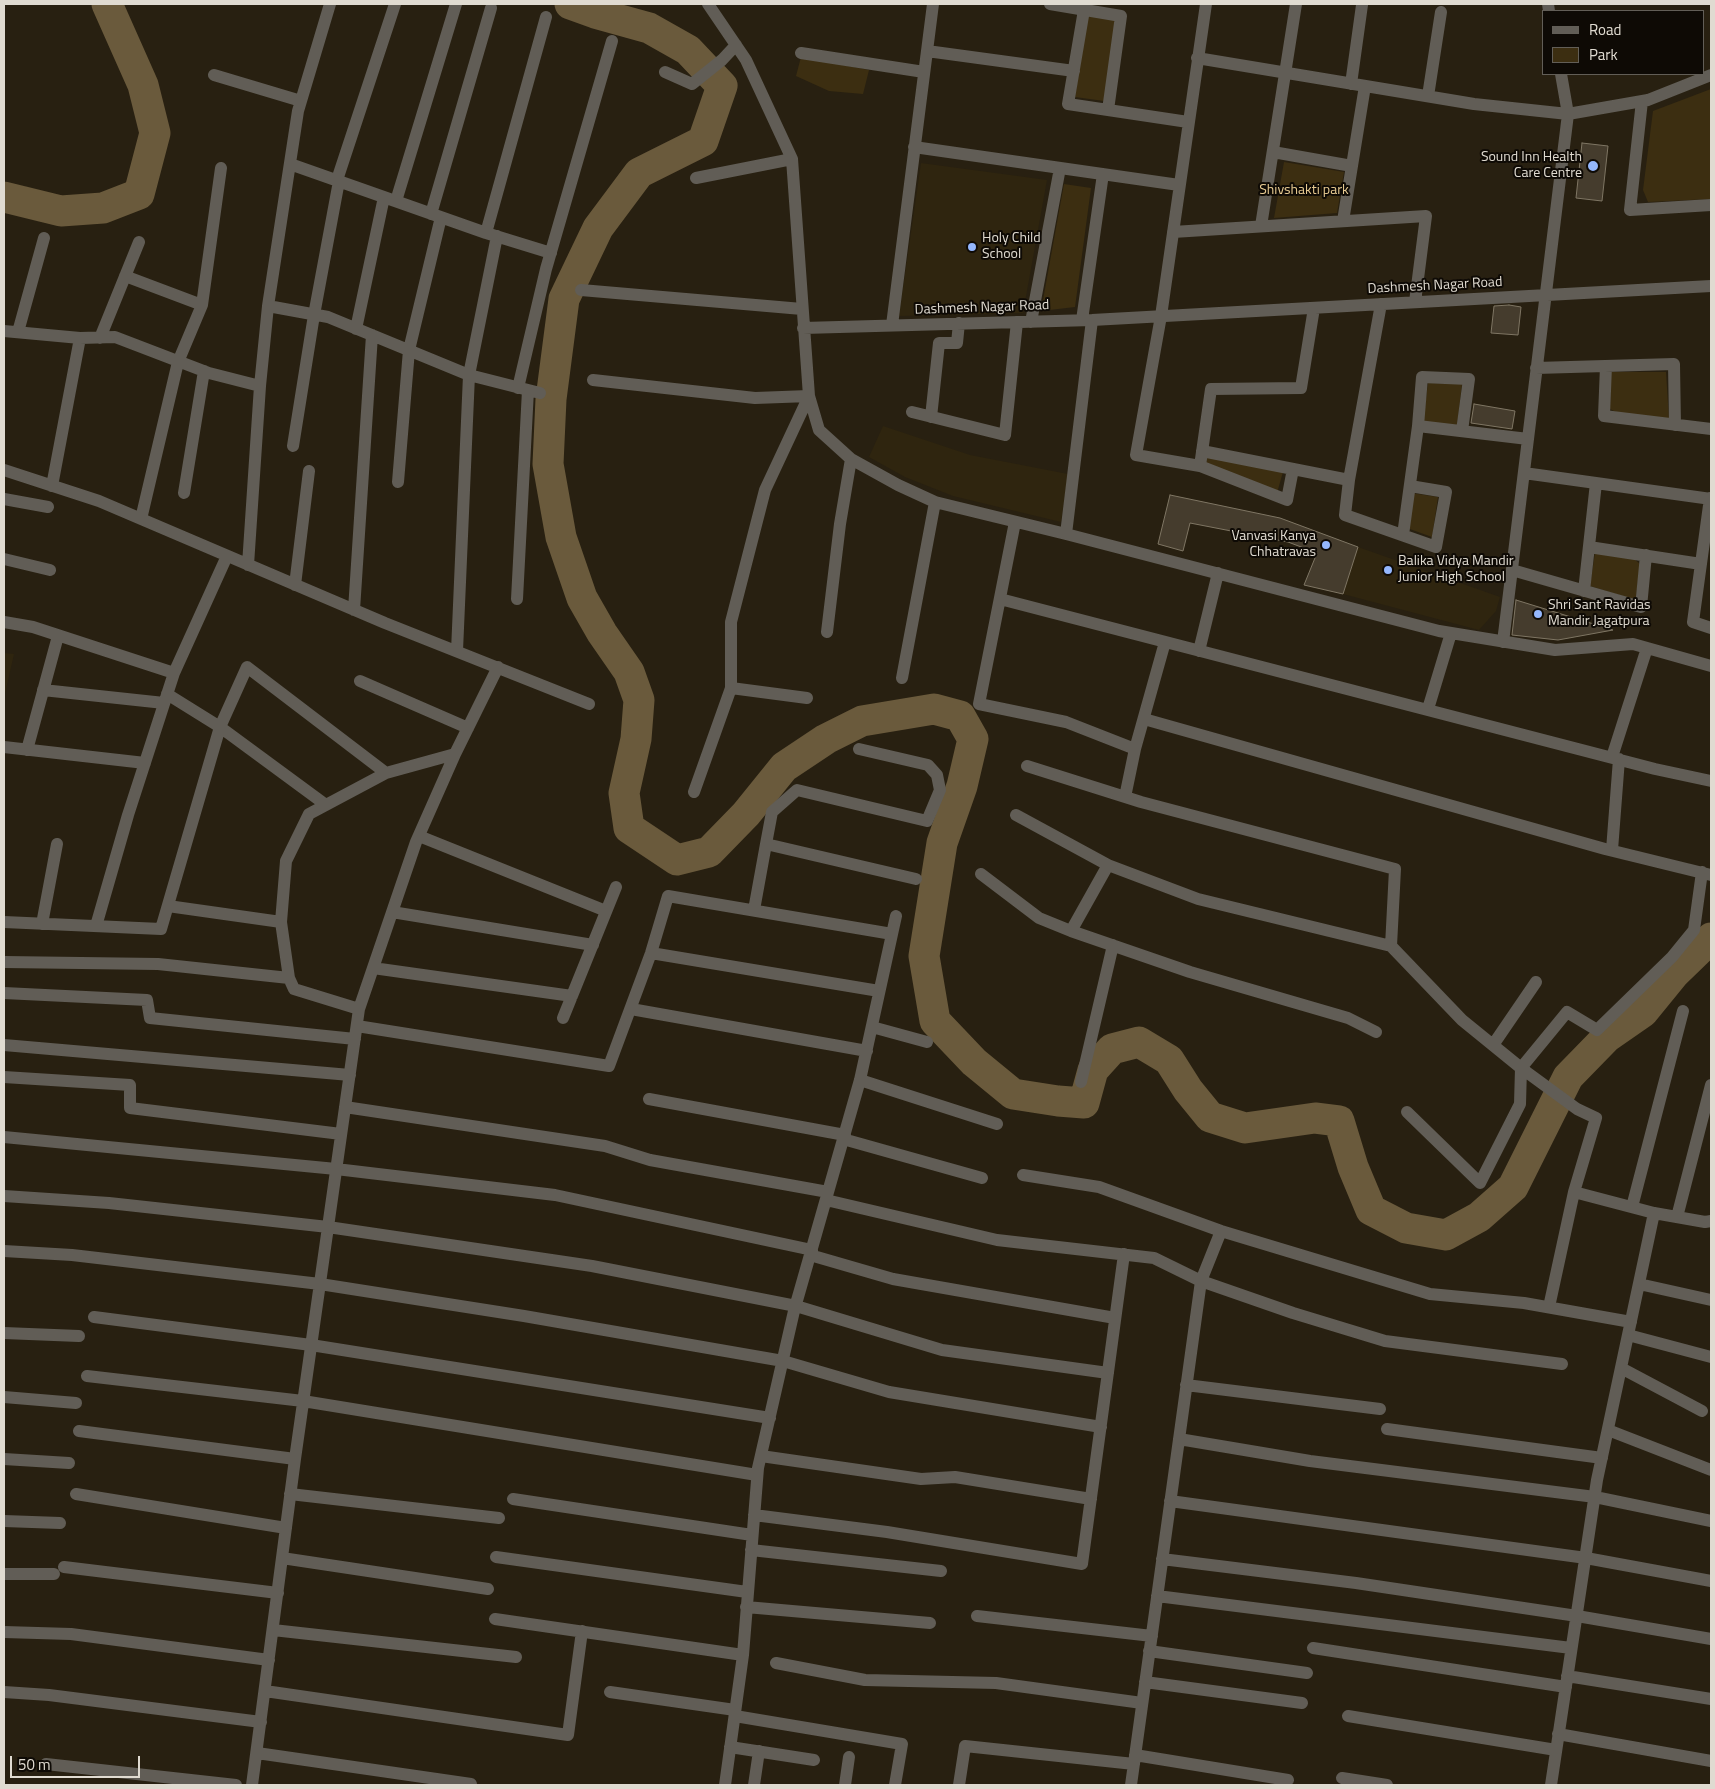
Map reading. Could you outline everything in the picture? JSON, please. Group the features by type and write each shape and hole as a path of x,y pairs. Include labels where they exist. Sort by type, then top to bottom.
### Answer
{"street":[{"path":"293,446 338,181 395,4"},
{"path":"356,328 390,199 456,4"},
{"path":"708,4 746,60 792,159 809,396 819,430 851,459 898,485 935,502 1451,633 1555,650 1633,644 1711,666"},
{"path":"892,325 933,4"},
{"path":"1050,4 1122,16 1108,110"},
{"path":"1206,4 1161,316 1136,454 1200,466 1287,500 1293,469"},
{"path":"1261,226 1296,4"},
{"path":"248,565 260,386 268,306 301,101 325,5"},
{"path":"1351,84 1362,5"},
{"path":"398,482 409,350 436,215 491,8"},
{"path":"1084,10 1068,104 1188,122"},
{"path":"1428,96 1441,12"},
{"path":"457,651 469,375 491,235 546,17"},
{"path":"517,599 529,391 551,253 612,41"},
{"path":"665,72 692,84 722,60 736,45"},
{"path":"927,51 1074,71"},
{"path":"801,53 924,72"},
{"path":"1197,58 1474,104 1568,114 1642,101 1711,75"},
{"path":"214,74 301,101"},
{"path":"1503,642 1568,114 1561,75"},
{"path":"1342,221 1365,86"},
{"path":"1642,101 1630,210 1711,205"},
{"path":"914,147 1179,184"},
{"path":"1272,152 1352,166"},
{"path":"696,178 792,159"},
{"path":"290,164 491,235 551,253"},
{"path":"141,519 178,362 202,305 221,168"},
{"path":"1031,322 1060,168"},
{"path":"1066,534 1103,174"},
{"path":"1172,232 1426,216 1415,302"},
{"path":"18,332 44,238"},
{"path":"100,338 139,242"},
{"path":"125,276 202,305"},
{"name":"Dashmesh Nagar Road","path":"803,328 1087,320 1711,286"},
{"path":"581,290 802,309"},
{"path":"1381,304 1349,480 1345,515 1436,547 1446,492 1410,486"},
{"path":"268,306 328,318 469,375 529,391"},
{"path":"1200,466 1211,389 1301,388 1314,308"},
{"path":"912,412 1005,435 1017,322"},
{"path":"931,417 939,343 957,343 959,324"},
{"path":"4,331 80,338 115,337 204,371 260,386"},
{"path":"354,610 372,336"},
{"path":"52,486 80,338"},
{"path":"1536,368 1674,364 1675,425"},
{"path":"1606,366 1604,416 1711,429"},
{"path":"184,494 204,371"},
{"path":"1403,534 1418,426 1422,377 1469,379 1462,431"},
{"path":"592,380 755,398 809,396"},
{"path":"694,792 731,688 731,622 765,490 809,396"},
{"path":"1418,426 1528,439"},
{"path":"1202,451 1349,480"},
{"path":"827,632 840,524 851,459"},
{"path":"4,470 99,502 354,610 589,704"},
{"path":"295,585 309,471"},
{"path":"1524,474 1711,498 1693,622 1711,628"},
{"path":"1584,591 1596,483"},
{"path":"4,500 48,506"},
{"path":"902,678 935,502"},
{"path":"1015,522 979,704 1066,722 1135,749"},
{"path":"1589,547 1701,564"},
{"path":"1512,570 1641,607 1646,555"},
{"path":"96,926 128,815 174,673 227,556"},
{"path":"4,560 50,570"},
{"path":"1199,651 1218,573"},
{"path":"1000,599 1711,781"},
{"path":"4,622 33,628 174,673"},
{"path":"1428,709 1451,633"},
{"path":"27,750 58,636"},
{"path":"1124,797 1135,749 1166,642"},
{"path":"1612,850 1616,758 1647,648"},
{"path":"4,922 161,929 220,727 247,667 386,773"},
{"path":"252,1785 290,1494 359,1009 419,836 455,754 498,667"},
{"path":"360,681 468,728"},
{"path":"731,688 807,698"},
{"path":"43,690 166,699 220,727 326,805"},
{"path":"1144,719 1612,850 1707,874 1694,930 1672,957 1597,1030 1568,1012 1521,1068 1520,1104 1480,1183 1407,1112"},
{"path":"4,747 145,763"},
{"path":"754,910 772,812 797,790 927,821 940,790 937,775 928,765 859,750"},
{"path":"359,1009 294,989 288,978 282,922 286,861 309,814 386,773 455,754"},
{"path":"1026,766 1124,797 1395,869 1391,946"},
{"path":"1016,815 1108,865 1198,899 1391,946 1462,1020 1521,1068 1577,1109 1596,1118 1574,1192 1549,1308"},
{"path":"419,836 606,911"},
{"path":"42,924 57,844"},
{"path":"766,844 916,879"},
{"path":"1071,931 1108,865"},
{"path":"981,874 1039,918 1071,931 1190,972 1348,1018 1376,1032"},
{"path":"563,1018 616,887"},
{"path":"4,994 147,1000 150,1018 356,1032 609,1066 651,953 668,896 892,934"},
{"path":"168,906 282,922"},
{"path":"392,912 592,945"},
{"path":"725,1785 743,1655 752,1535 761,1456 796,1306 860,1080 896,916"},
{"path":"1081,1082 1113,945"},
{"path":"651,953 879,990"},
{"path":"4,962 158,964 288,978"},
{"path":"373,968 572,996"},
{"path":"1493,1045 1536,982"},
{"path":"631,1009 867,1051"},
{"path":"1632,1207 1683,1011"},
{"path":"872,1026 927,1042"},
{"path":"4,1045 350,1076"},
{"path":"4,1077 130,1085 130,1108 341,1134"},
{"path":"860,1080 997,1124"},
{"path":"1677,1217 1711,1086"},
{"path":"648,1099 844,1137 982,1178"},
{"path":"345,1107 605,1146 650,1160 827,1196 996,1240 1154,1258 1201,1280 1293,1313 1385,1341 1562,1364"},
{"path":"4,1137 336,1169 555,1196 811,1252 893,1279 1115,1318"},
{"path":"1023,1175 1099,1188 1221,1231 1430,1294 1524,1303 1631,1322"},
{"path":"1574,1192 1654,1213 1705,1222 1711,1221"},
{"path":"4,1196 109,1203 328,1228 592,1266 796,1306 942,1350 1108,1373"},
{"path":"1551,1785 1602,1458 1654,1213"},
{"path":"1131,1785 1201,1280 1221,1231"},
{"path":"4,1251 72,1255 320,1284 514,1314 783,1361 889,1392 1101,1427"},
{"path":"754,1514 887,1532 1082,1564 1124,1254"},
{"path":"1639,1284 1711,1300"},
{"path":"94,1317 311,1345 770,1418"},
{"path":"4,1333 79,1336"},
{"path":"1628,1335 1711,1357"},
{"path":"1621,1368 1702,1411"},
{"path":"87,1376 303,1401 758,1475"},
{"path":"1186,1385 1380,1408"},
{"path":"4,1397 76,1402"},
{"path":"1388,1429 1602,1458"},
{"path":"1608,1430 1711,1470"},
{"path":"79,1431 295,1460"},
{"path":"1179,1439 1310,1461 1595,1497 1711,1521"},
{"path":"761,1456 921,1479 955,1477 1091,1499"},
{"path":"4,1459 69,1462"},
{"path":"76,1494 286,1528"},
{"path":"290,1494 499,1518"},
{"path":"513,1499 752,1535"},
{"path":"1170,1501 1586,1558 1711,1581"},
{"path":"4,1521 60,1523"},
{"path":"751,1550 941,1571"},
{"path":"496,1557 747,1592"},
{"path":"282,1558 488,1589"},
{"path":"1162,1559 1356,1583 1576,1616 1711,1639"},
{"path":"4,1574 59,1571 278,1593"},
{"path":"1157,1596 1572,1648"},
{"path":"746,1607 930,1623"},
{"path":"977,1616 1152,1636"},
{"path":"495,1618 743,1655"},
{"path":"273,1630 516,1657"},
{"path":"265,1691 568,1735 582,1631"},
{"path":"4,1632 71,1634 269,1660"},
{"path":"1313,1648 1711,1698"},
{"path":"1150,1651 1307,1673"},
{"path":"776,1663 865,1680 996,1683 1142,1703"},
{"path":"1145,1682 1302,1703"},
{"path":"4,1692 49,1695 261,1722"},
{"path":"610,1692 902,1744 896,1785"},
{"path":"1348,1716 1556,1750"},
{"path":"1558,1734 1711,1761"},
{"path":"730,1746 814,1760"},
{"path":"959,1785 965,1746 1134,1759 1288,1780"},
{"path":"754,1785 759,1751"},
{"path":"257,1753 471,1784"},
{"path":"845,1785 849,1757"},
{"path":"46,1764 236,1785"},
{"path":"1342,1778 1387,1785"}],"shaded area":[{"name":"Holy Child School","path":"921,163 1047,180 1023,313 899,316"},
{"path":"883,426 970,455 1068,474 1061,522 953,496 905,477 869,457"},
{"name":"Balika Vidya Mandir Junior High School","path":"1358,547 1500,597 1496,611 1479,630 1343,594"},
{"path":"4,653 14,654 4,698"}],"green space":[{"path":"1088,15 1116,19 1104,101 1075,97"},
{"path":"801,57 869,70 863,94 829,91 796,76"},
{"path":"1711,89 1711,199 1648,202 1643,190 1653,111"},
{"name":"Shivshakti park","path":"1284,162 1344,172 1337,213 1274,218"},
{"path":"1064,184 1091,188 1075,307 1041,311"},
{"path":"1611,372 1666,372 1669,419 1620,414 1610,409"},
{"path":"1428,383 1462,384 1457,426 1423,423"},
{"path":"1207,456 1283,472 1277,493 1206,465"},
{"path":"1411,493 1438,497 1432,537 1407,528"},
{"path":"1595,553 1634,559 1640,564 1636,597 1632,599 1590,586"}],"building":[{"path":"1582,143 1608,146 1602,201 1576,198"},
{"path":"1509,305 1521,307 1518,335 1491,333 1494,306"},
{"path":"1474,404 1515,411 1512,429 1471,423"},
{"name":"Vanvasi Kanya Chhatravas","path":"1170,495 1280,518 1358,547 1343,594 1304,585 1317,553 1288,542 1190,523 1183,551 1158,544"},
{"name":"Shri Sant Ravidas Mandir Jagatpura","path":"1516,600 1613,630 1558,640 1512,635"}],"waterway":[{"path":"4,197 61,211 103,208 139,194 155,133 143,85 107,4"},
{"path":"570,4 649,28 688,50 722,86 703,141 639,173 598,228 564,299 551,399 548,464 561,537 582,598 602,633 629,672 639,700 636,739 624,793 629,828 677,860 709,852 746,814 784,767 826,739 862,721 934,709 960,716 973,739 962,786 942,843 924,956 935,1021 974,1062 1013,1094 1084,1103 1093,1070 1112,1049 1139,1042 1169,1060 1188,1090 1210,1117 1245,1128 1315,1118 1339,1121 1353,1167 1371,1210 1406,1228 1446,1235 1479,1217 1513,1187 1568,1077 1607,1037 1643,1012 1674,974 1711,938"}],"place":[{"name":"Sound Inn Health Care Centre","path":"1593,166"},
{"name":"Holy Child School","path":"972,247"},
{"name":"Vanvasi Kanya Chhatravas","path":"1326,545"},
{"name":"Balika Vidya Mandir Junior High School","path":"1388,570"},
{"name":"Shri Sant Ravidas Mandir Jagatpura","path":"1538,614"}]}
